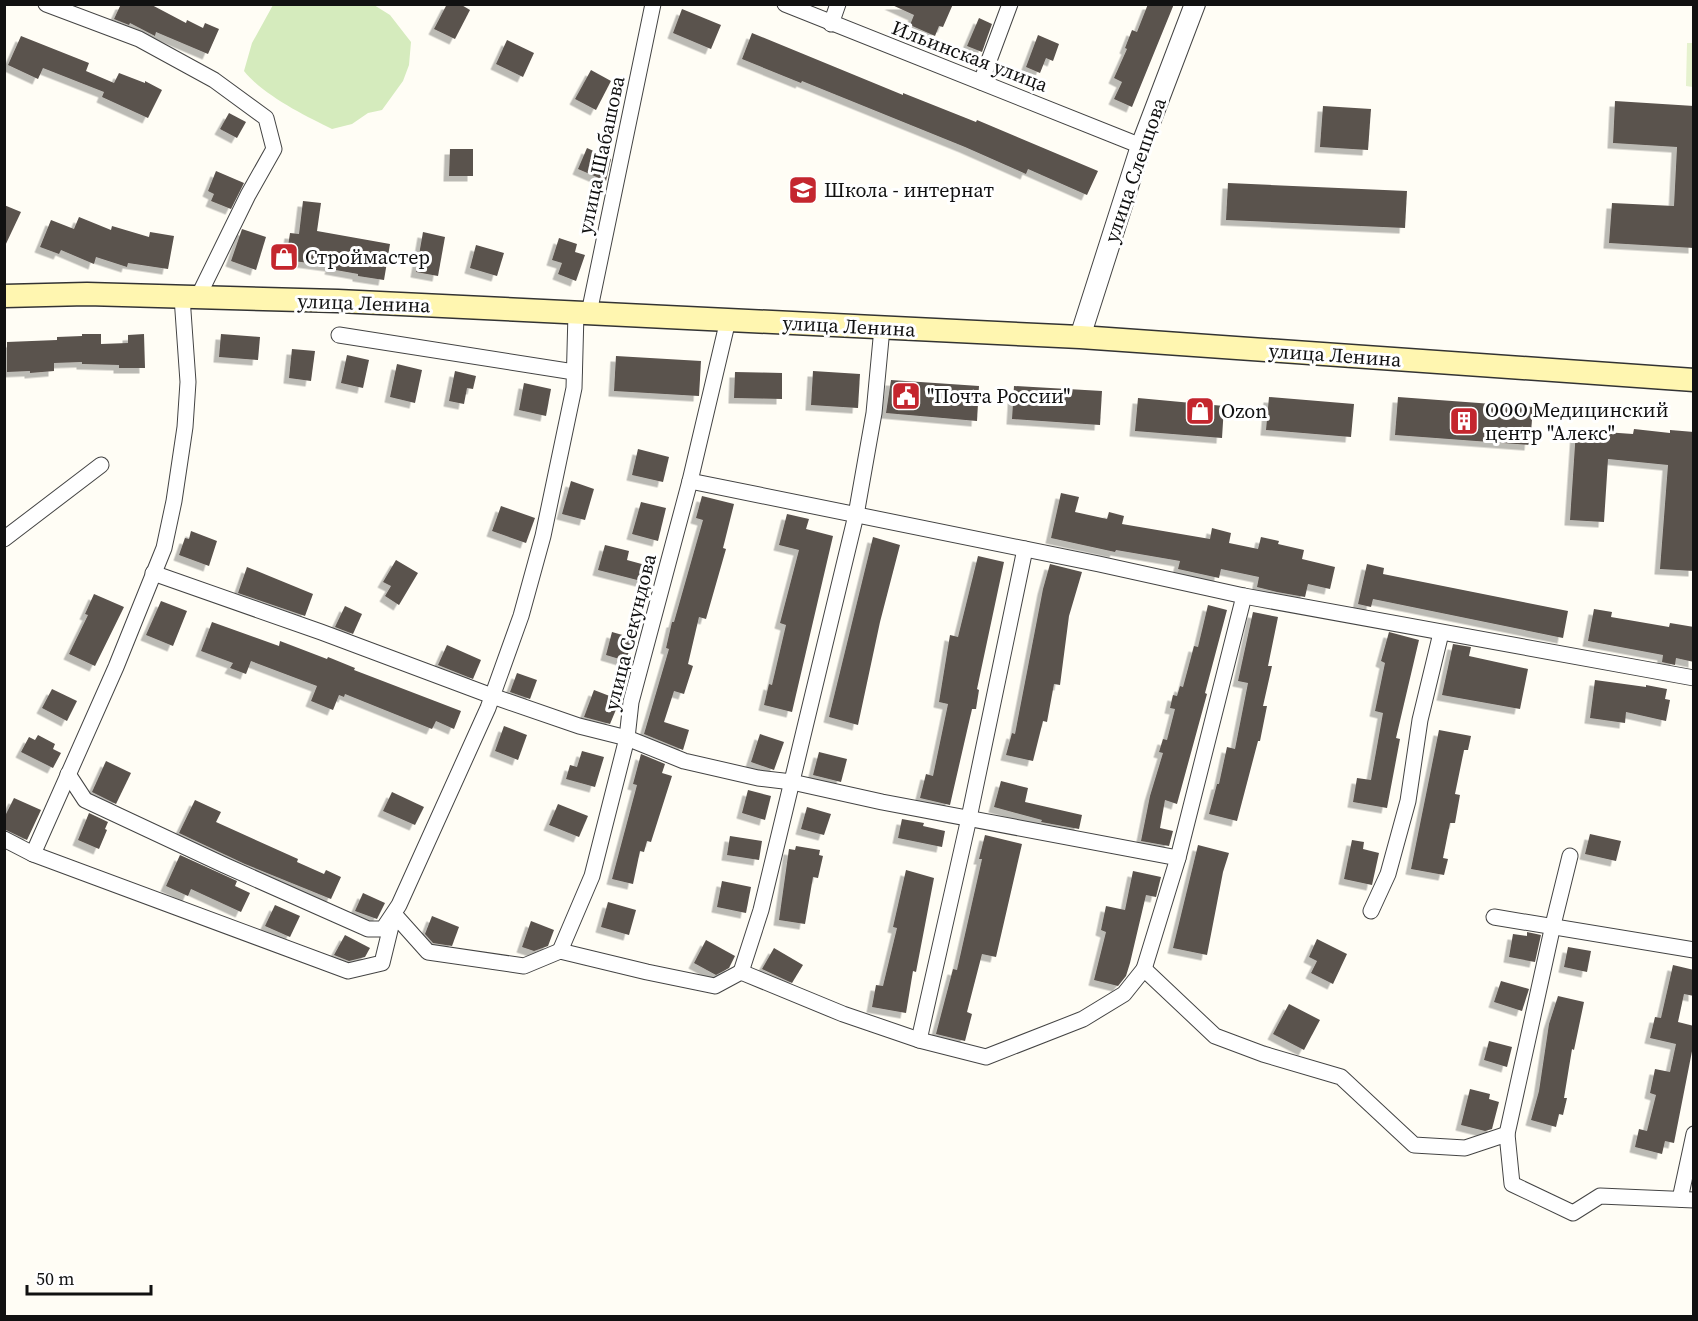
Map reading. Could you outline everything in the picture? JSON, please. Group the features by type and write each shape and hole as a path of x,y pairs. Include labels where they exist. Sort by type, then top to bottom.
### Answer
{"main road":[{"name":"улица Ленина","path":"4,296 87,294 338,301 1080,337 1694,380"}],"street":[{"path":"4,839 33,854 116,667 153,573 166,538 186,427 190,297 274,149 266,118 214,80 139,39 46,4"},
{"name":"улица Шабашова","path":"33,854 348,971 382,963 394,914 492,696 521,616 543,536 574,388 574,372 583,313 653,4"},
{"name":"Ильинская улица","path":"785,4 1141,146"},
{"path":"831,24 838,4"},
{"path":"981,81 1010,4"},
{"name":"улица Слепцова","path":"1080,337 1141,146 1196,4"},
{"name":"улица Секундова","path":"560,951 592,876 627,738 631,702 690,482 728,320"},
{"path":"68,774 86,800 368,929 382,928 394,914 428,952 524,966 560,951 715,986 741,972 761,910 856,515 874,413 882,328"},
{"path":"339,335 574,372"},
{"path":"4,539 101,465"},
{"path":"690,482 1025,549 1244,596 1694,678"},
{"path":"918,1040 969,818 1025,549"},
{"path":"153,573 321,632 492,696 579,726 627,738 684,761 758,778 792,782 882,802 1178,858"},
{"path":"741,972 843,1014 918,1040 986,1057 1083,1019 1124,994 1144,969 1178,858 1244,596"},
{"path":"1371,911 1388,874 1408,801 1420,720 1441,633"},
{"path":"1570,856 1507,1134 1512,1185 1572,1213 1600,1196 1687,1200 1694,1134"},
{"path":"1494,916 1694,950"},
{"path":"1144,969 1215,1036 1263,1054 1341,1077 1414,1145 1465,1148 1507,1134"}],"green space":[{"path":"273,5 374,5 390,15 411,42 409,65 403,81 382,110 368,113 352,124 332,129 285,104 252,80 244,71 252,43"},
{"path":"1687,43 1693,43 1693,87 1686,86"}],"building":[{"path":"121,4 150,4 186,23 187,20 203,28 205,23 219,29 208,54 156,32 155,36 130,23 129,25 114,19"},
{"path":"447,4 460,4 470,10 455,39 434,29"},
{"path":"890,4 953,4 943,27 939,26 935,36 910,25 914,15"},
{"path":"1148,4 1174,4 1132,107 1114,99 1122,82 1114,78 1127,49 1125,48 1132,30 1137,32"},
{"path":"682,9 721,25 711,49 673,33"},
{"path":"979,18 992,24 982,52 967,46"},
{"path":"752,33 903,95 903,93 976,122 977,120 1098,171 1087,195 1028,169 1026,174 965,147 742,59"},
{"path":"1038,35 1059,44 1053,61 1046,58 1040,73 1026,67"},
{"path":"21,36 89,63 86,71 114,83 119,73 145,83 145,81 162,90 148,118 102,97 104,92 43,68 38,79 8,65"},
{"path":"507,40 534,53 523,77 496,64"},
{"path":"591,70 611,81 596,110 575,99"},
{"path":"1615,101 1694,106 1694,248 1609,243 1612,203 1674,206 1677,147 1613,143"},
{"path":"1323,106 1371,109 1368,150 1320,147"},
{"path":"229,113 246,122 237,138 220,129"},
{"path":"587,148 611,159 606,181 578,169"},
{"path":"450,149 473,149 473,176 449,176"},
{"path":"216,171 244,183 231,209 211,201 214,194 208,191"},
{"path":"1228,183 1407,191 1405,228 1226,220"},
{"path":"303,201 321,203 317,231 390,244 384,280 330,269 331,266 286,260 290,233 299,234"},
{"path":"4,205 21,212 4,248"},
{"path":"79,217 111,230 112,226 149,237 150,232 174,236 168,269 128,263 127,267 96,257 94,264 61,250 59,254 40,247 51,220 74,229"},
{"path":"242,229 266,237 256,270 231,261"},
{"path":"423,232 445,237 438,276 416,272"},
{"path":"559,238 577,244 575,252 585,255 576,281 558,274 562,263 552,260"},
{"path":"476,245 504,253 497,276 470,268"},
{"path":"82,334 101,334 101,344 128,343 128,335 144,334 145,368 119,368 119,365 82,364 82,362 54,363 54,371 7,372 7,342 57,340 57,337 82,336"},
{"path":"221,334 260,337 258,360 219,357"},
{"path":"292,349 315,351 311,381 289,378"},
{"path":"347,355 369,360 363,388 341,383"},
{"path":"616,356 701,361 699,396 614,391"},
{"path":"397,364 422,370 415,403 390,397"},
{"path":"455,371 476,376 473,389 467,388 464,404 449,401"},
{"path":"813,371 860,374 858,408 811,405"},
{"path":"735,372 782,373 782,399 734,398"},
{"path":"891,380 979,386 977,421 886,413"},
{"path":"524,383 551,389 546,416 519,410"},
{"path":"1014,386 1102,391 1100,425 1012,419"},
{"path":"1269,397 1354,404 1351,437 1266,430"},
{"name":"ООО Медицинский центр \"Алекс\"","path":"1398,397 1533,407 1530,445 1395,435"},
{"path":"1138,398 1224,406 1222,438 1135,431"},
{"path":"1634,429 1670,433 1670,430 1694,432 1694,571 1660,569 1668,465 1608,459 1604,522 1570,520 1576,430 1633,434"},
{"path":"638,449 669,457 663,482 632,475"},
{"path":"571,481 594,489 585,520 562,514"},
{"path":"1061,493 1079,497 1075,512 1107,519 1109,512 1124,516 1122,524 1210,539 1212,528 1231,533 1229,543 1258,549 1261,537 1279,541 1278,544 1304,550 1302,559 1335,567 1330,589 1308,584 1305,597 1277,592 1257,587 1259,577 1221,569 1219,578 1178,569 1180,561 1116,550 1115,552 1051,538"},
{"path":"702,496 734,504 723,548 726,549 706,619 699,617 688,664 693,666 684,694 674,691 664,722 689,730 683,750 644,734 669,649 666,648 672,622 674,622 703,520 696,518"},
{"path":"641,502 666,508 658,541 632,534"},
{"path":"501,506 535,518 526,543 492,531"},
{"path":"787,514 809,519 806,529 833,536 792,712 764,705 769,684 772,685 786,625 780,623 799,550 779,545"},
{"path":"191,531 217,541 209,566 179,555 185,538 189,539"},
{"path":"873,537 900,545 880,622 858,725 829,717"},
{"path":"605,545 629,551 627,560 649,566 645,582 598,570"},
{"path":"978,556 1004,562 977,689 979,690 976,709 972,709 950,805 920,798 926,774 933,776 948,704 939,702 950,635 958,637"},
{"path":"396,560 418,573 399,605 385,596 391,586 383,582"},
{"path":"1050,564 1082,572 1069,616 1060,685 1054,684 1047,722 1043,721 1033,761 1006,755 1012,733 1015,734 1043,589"},
{"path":"1367,564 1384,568 1383,574 1568,611 1563,638 1373,599 1371,607 1358,604"},
{"path":"247,567 313,594 305,616 238,593"},
{"path":"94,594 124,607 95,666 69,654 88,615 85,614"},
{"path":"161,601 187,611 173,646 146,635"},
{"path":"1208,605 1227,610 1177,804 1165,800 1160,828 1173,831 1169,846 1141,841 1150,796 1163,753 1159,752 1163,739 1167,740 1175,709 1170,708 1173,695 1177,696 1180,686 1183,687 1194,646 1198,647"},
{"path":"345,606 362,614 353,634 335,627"},
{"path":"1594,609 1612,612 1611,617 1669,627 1670,623 1694,627 1694,662 1676,658 1675,665 1662,662 1663,655 1588,641"},
{"path":"1253,612 1278,617 1268,666 1272,666 1263,706 1267,706 1260,741 1258,741 1237,821 1209,814 1217,784 1219,784 1227,747 1235,749 1248,683 1238,681"},
{"path":"212,622 279,646 280,641 327,659 328,657 355,668 354,670 461,711 454,729 436,721 432,729 345,694 344,697 339,695 333,710 311,701 317,686 251,661 246,674 230,668 233,663 201,651"},
{"path":"612,632 633,638 626,661 606,655"},
{"path":"1389,632 1419,640 1396,738 1400,739 1387,808 1353,802 1357,778 1371,780 1383,713 1375,711 1385,663 1381,661"},
{"path":"1453,644 1471,647 1469,656 1528,669 1520,709 1442,695"},
{"path":"447,645 481,660 473,679 438,665"},
{"path":"517,673 537,680 530,699 510,692"},
{"path":"1595,680 1667,689 1665,699 1670,700 1666,721 1626,712 1625,723 1590,718"},
{"path":"52,689 77,701 67,721 42,708"},
{"path":"594,690 620,700 610,724 584,717"},
{"path":"504,726 527,735 518,760 495,751"},
{"path":"1439,730 1471,736 1468,750 1464,750 1455,794 1460,795 1455,823 1450,823 1443,858 1448,859 1444,875 1411,869"},
{"path":"760,734 784,742 774,770 751,762"},
{"path":"38,735 55,744 53,749 61,753 53,768 21,752 29,737 35,740"},
{"path":"582,751 604,757 595,787 566,779 570,765 577,767"},
{"path":"819,752 847,759 841,782 813,775"},
{"path":"641,754 665,764 662,773 672,776 651,842 647,841 644,852 640,851 633,884 612,879 637,785 633,784"},
{"path":"106,761 131,773 116,804 92,792"},
{"path":"1001,781 1028,788 1025,802 1082,815 1079,829 1041,822 1042,820 994,807"},
{"path":"748,790 771,796 765,820 742,813"},
{"path":"392,792 424,807 415,825 383,811"},
{"path":"14,798 41,810 27,840 4,829 4,818"},
{"path":"195,800 221,812 216,822 298,859 297,862 324,874 326,870 341,877 331,899 245,864 179,833"},
{"path":"558,804 588,816 579,837 549,825"},
{"path":"807,807 831,814 824,835 801,829"},
{"path":"89,813 108,822 99,849 78,840"},
{"path":"902,819 924,823 923,826 945,831 942,847 898,838"},
{"path":"1590,834 1621,841 1616,861 1585,854"},
{"path":"985,835 1022,844 996,957 982,954 967,1012 972,1014 965,1041 936,1034 953,969 957,970 982,859 979,859"},
{"path":"730,836 762,841 759,860 727,855"},
{"path":"1352,840 1364,842 1363,849 1379,853 1372,885 1344,879"},
{"path":"1198,845 1229,853 1223,872 1207,955 1173,948"},
{"path":"796,846 820,850 819,855 823,856 818,878 813,877 805,924 779,920 789,849 795,850"},
{"path":"180,855 237,881 235,886 250,893 241,912 191,889 188,896 166,886"},
{"path":"906,870 934,878 906,1013 872,1007 876,985 883,986 897,928 893,927"},
{"path":"1133,871 1161,877 1156,897 1146,895 1126,976 1118,986 1094,980 1106,932 1101,930 1106,906 1125,910"},
{"path":"722,881 751,887 746,913 717,907"},
{"path":"363,893 385,903 377,919 355,911"},
{"path":"608,902 636,910 629,935 601,927"},
{"path":"275,905 300,916 290,937 265,926"},
{"path":"432,916 459,927 452,946 433,943 425,934"},
{"path":"531,921 554,930 548,946 534,951 522,947"},
{"path":"1527,932 1541,935 1535,962 1509,957 1513,934 1527,936"},
{"path":"345,935 370,948 365,957 349,961 334,955"},
{"path":"1317,939 1347,954 1333,984 1311,973 1317,961 1309,957"},
{"path":"706,940 735,956 729,968 716,975 694,963"},
{"path":"1568,947 1591,951 1587,972 1564,967"},
{"path":"774,948 803,965 792,983 762,969"},
{"path":"1673,965 1694,970 1694,996 1684,994 1678,1022 1694,1026 1694,1041 1674,1143 1665,1141 1662,1154 1635,1147 1639,1129 1647,1131 1656,1095 1650,1093 1655,1069 1670,1072 1676,1044 1650,1038 1655,1017 1661,1018"},
{"path":"1501,981 1529,989 1522,1011 1494,1002"},
{"path":"1558,996 1584,1002 1574,1050 1572,1049 1564,1098 1567,1098 1563,1115 1559,1114 1556,1127 1531,1120 1539,1091 1549,1024"},
{"path":"1289,1004 1320,1020 1304,1050 1273,1034"},
{"path":"1489,1041 1512,1047 1507,1067 1484,1060"},
{"path":"1470,1089 1490,1094 1489,1099 1499,1102 1492,1129 1485,1131 1461,1125"}],"place":[{"name":"Школа - интернат","path":"803,190"},
{"name":"Строймастер","path":"284,257"},
{"name":"\"Почта России\"","path":"906,396"},
{"name":"Ozon","path":"1200,411"},
{"name":"ООО Медицинский центр \"Алекс\"","path":"1464,421"}]}
